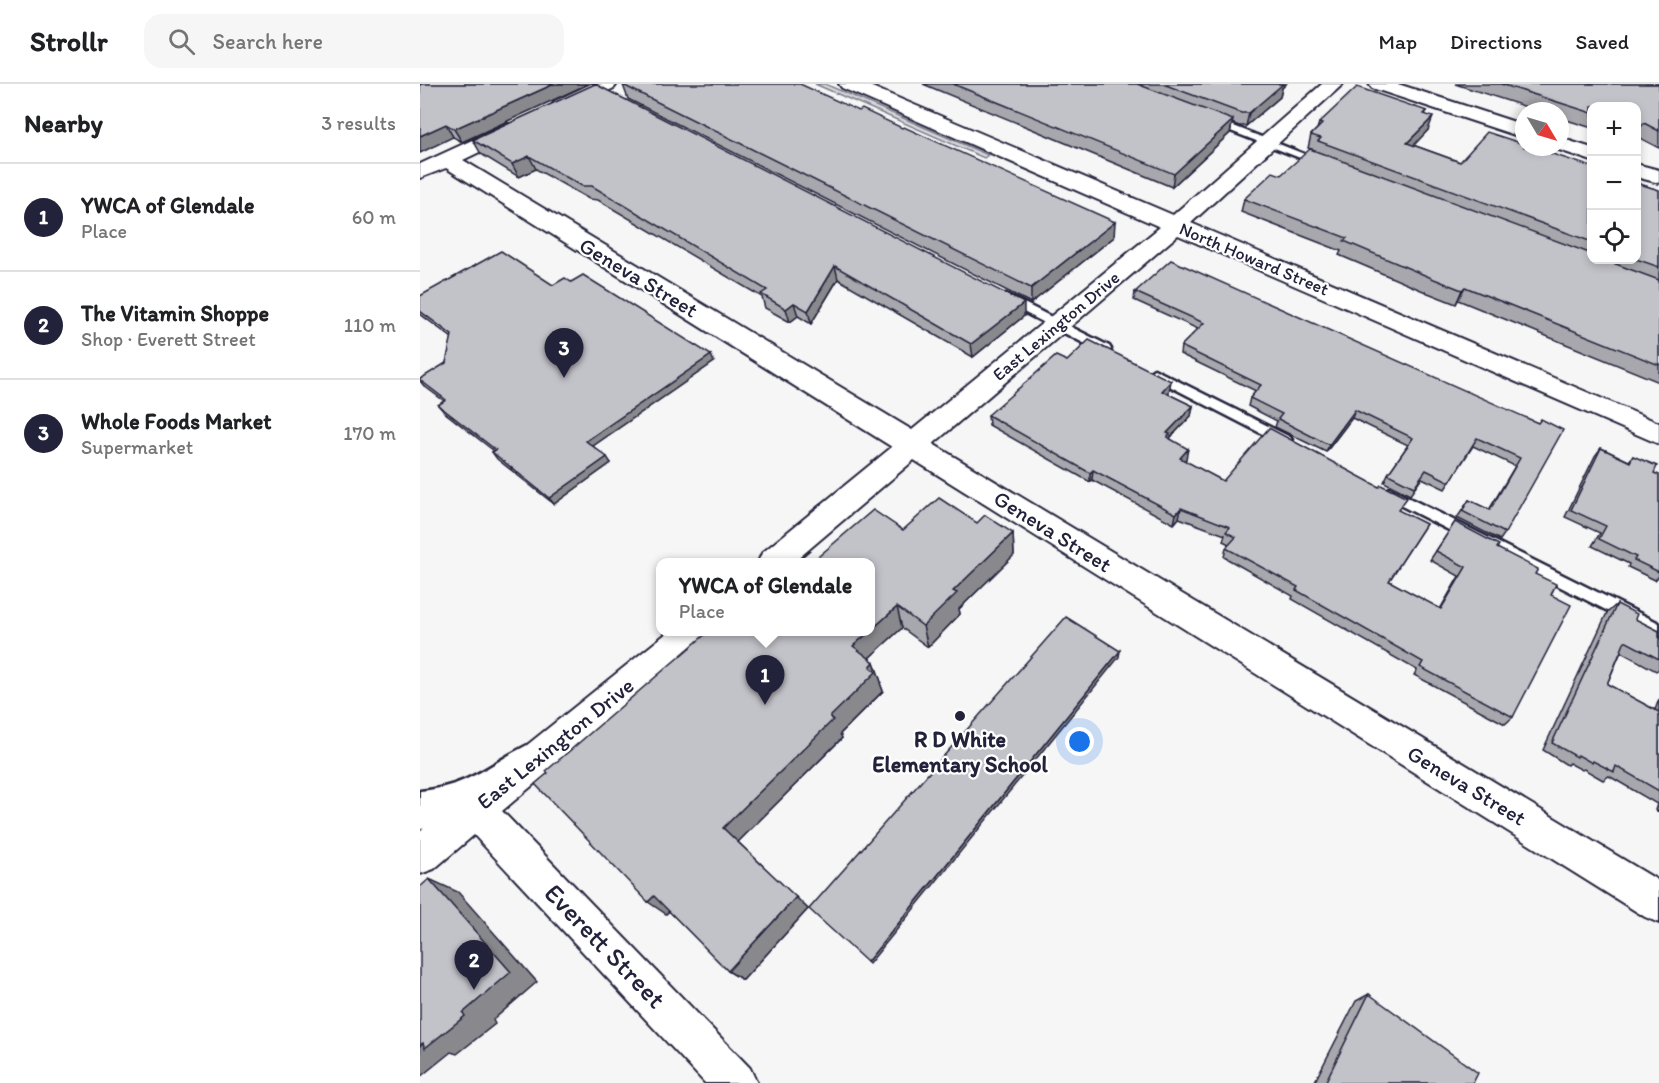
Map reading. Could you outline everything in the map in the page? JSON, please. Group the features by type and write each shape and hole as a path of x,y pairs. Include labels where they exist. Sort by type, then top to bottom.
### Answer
{"main road":[{"path":"420,810 438,809 474,799 541,757"}],"street":[{"name":"North Howard Street","path":"849,84 1659,434"},
{"name":"East Lexington Drive","path":"778,558 1176,225 1334,84"},
{"path":"1379,84 1515,129"},
{"path":"433,166 537,117 606,91"},
{"path":"1569,147 1587,153"},
{"name":"Geneva Street","path":"433,166 914,445 1659,903"},
{"path":"1641,172 1659,177"},
{"name":"East Lexington Drive","path":"420,855 686,636"},
{"name":"Everett Street","path":"475,809 735,1083"}],"lane":[{"path":"1203,118 1336,168"},
{"path":"993,291 1115,354"},
{"path":"1147,370 1296,446"},
{"path":"1382,489 1659,630"}],"shaded area":[{"path":"815,84 825,84 988,155 984,158"}],"building":[{"path":"420,84 554,84 454,129 446,124 420,136"},
{"path":"595,84 1024,303 971,344 835,266 808,311 794,303 786,309 761,294 767,290 592,186 582,186 529,156 512,164 473,140"},
{"path":"624,84 800,84 859,111 862,109 904,127 1115,222 1031,288"},
{"path":"953,84 1137,84 1233,120 1174,174"},
{"path":"1163,84 1283,84 1249,113 1241,113"},
{"path":"1501,84 1659,84 1659,131 1644,123 1641,127 1641,102 1587,102 1587,111 1569,106 1569,102 1557,102"},
{"path":"1357,87 1427,111 1424,114 1433,117 1407,143 1460,162 1487,132 1515,141 1515,156 1558,156 1587,165 1587,240 1318,141 1321,138 1311,135 1322,124 1319,123"},
{"path":"1310,149 1587,252 1587,264 1616,264 1659,280 1659,365 1465,287 1462,290 1434,279 1344,241 1347,238 1244,199 1273,172 1281,175"},
{"path":"1641,185 1659,190 1659,267 1641,261"},
{"path":"501,251 553,285 565,278 571,282 583,275 711,355 586,441 607,457 549,498 492,452 496,450 438,405 446,400 420,380 446,363 452,335 420,311 420,296"},
{"path":"1171,260 1538,423 1541,419 1563,430 1505,533 1462,511 1469,500 1490,510 1520,458 1477,438 1450,482 1426,470 1414,487 1388,474 1413,438 1355,410 1329,445 1278,419 1282,414 1250,398 1261,385 1181,346 1204,323 1135,292"},
{"path":"1089,340 1171,381 1162,391 1193,406 1167,433 1170,434 1167,437 1188,449 1180,458 1223,481 1269,428 1379,487 1381,485 1407,498 1398,510 1426,524 1389,581 1441,609 1466,567 1436,551 1455,522 1499,545 1497,548 1538,569 1535,574 1556,584 1551,595 1571,605 1513,717 1420,667 1423,662 1296,590 1298,587 1226,548 1236,537 1226,532 1230,527 1181,508 1176,514 1093,470 1090,473 988,415 1056,356 1067,361"},
{"path":"1601,448 1630,462 1633,456 1657,466 1654,473 1659,475 1659,572 1634,560 1636,557 1599,539 1606,526 1571,510"},
{"path":"939,498 977,523 985,515 1013,533 953,591 957,593 923,626 897,607 875,627 875,558 817,558 873,510 903,530"},
{"path":"1617,604 1637,614 1635,619 1659,631 1659,659 1625,641 1607,684 1659,712 1659,791 1616,766 1614,772 1593,761 1592,763 1578,755 1577,757 1552,743"},
{"path":"1066,617 1120,651 867,962 809,909"},
{"path":"703,636 864,636 853,646 874,662 870,667 876,672 830,717 833,720 723,828 796,897 728,971 654,896 648,902 535,784 548,773 546,771"},
{"path":"429,879 511,972 463,1013 465,1016 425,1048 423,1043 420,1045 420,887"},
{"path":"1369,994 1478,1073 1473,1083 1325,1083"}],"place":[{"name":"Whole Foods Market","path":"564,378"},
{"name":"YWCA of Glendale","path":"765,705"},
{"name":"R D White Elementary School","path":"960,716"},
{"name":"The Vitamin Shoppe","path":"474,990"}]}
